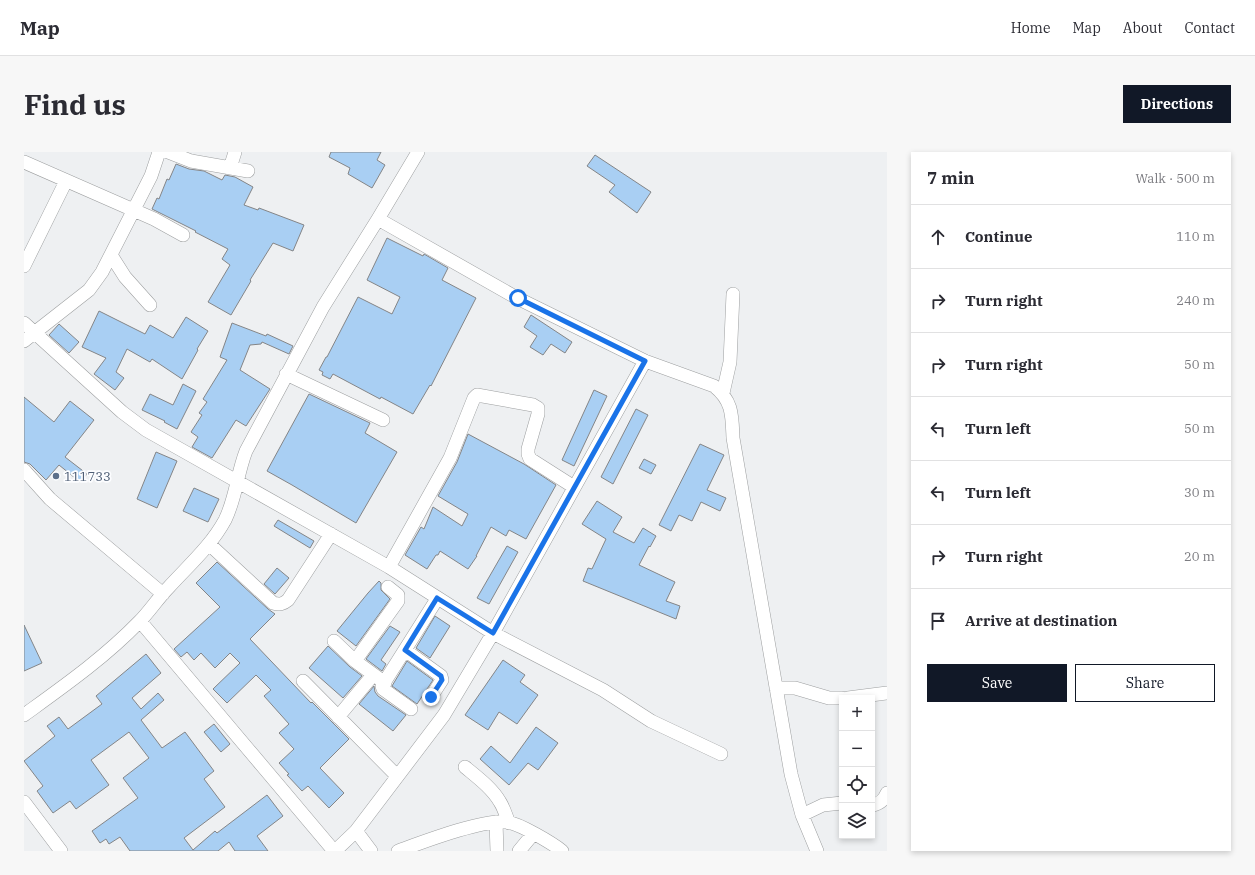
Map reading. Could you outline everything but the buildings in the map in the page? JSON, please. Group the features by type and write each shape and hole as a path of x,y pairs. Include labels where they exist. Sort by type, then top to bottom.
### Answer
{"street":[{"path":"24,341 89,290 102,272 151,176 159,152"},
{"path":"168,152 191,161 248,171"},
{"path":"230,168 234,152"},
{"path":"24,715 77,678 100,659 140,621 209,544 224,522 232,505 241,463 286,374 323,307 418,152"},
{"path":"24,162 154,219 182,234"},
{"path":"24,266 66,181"},
{"path":"378,219 518,298 645,361 714,386 723,393 728,401 731,411 733,438 791,774 802,815 817,851"},
{"path":"111,255 125,277 150,305"},
{"path":"723,393 730,362 733,294"},
{"path":"24,322 122,412 146,430 389,567 493,633 603,690 651,720 720,754"},
{"path":"140,621 334,851 356,831 444,715 493,633 645,361"},
{"path":"286,374 383,420"},
{"path":"389,567 450,458 474,398 477,395 534,405 538,408 538,414 528,449 530,459 574,487"},
{"path":"26,476 50,499 163,594"},
{"path":"209,544 273,603 283,604 288,600 331,534"},
{"path":"355,661 398,601 398,596 388,587"},
{"path":"411,709 383,689 382,686 437,598"},
{"path":"334,641 355,661 385,683"},
{"path":"405,650 441,676 442,680 431,697"},
{"path":"338,717 373,675"},
{"path":"303,681 397,776"},
{"path":"776,688 795,688 829,698 839,698"},
{"path":"871,695 887,693"},
{"path":"465,767 492,791 502,804 502,822 497,851"},
{"path":"875,804 880,803 887,793"},
{"path":"24,802 61,851"},
{"path":"802,815 822,805 839,803"},
{"path":"398,851 471,827 502,822 534,834 555,845 562,851"},
{"path":"356,831 371,851"},
{"path":"518,851 534,834"}],"place":[{"name":"111733","path":"56,476"}],"route":[{"path":"431,697 442,680 441,676 405,650 437,598 493,633 645,361 518,298"}]}
